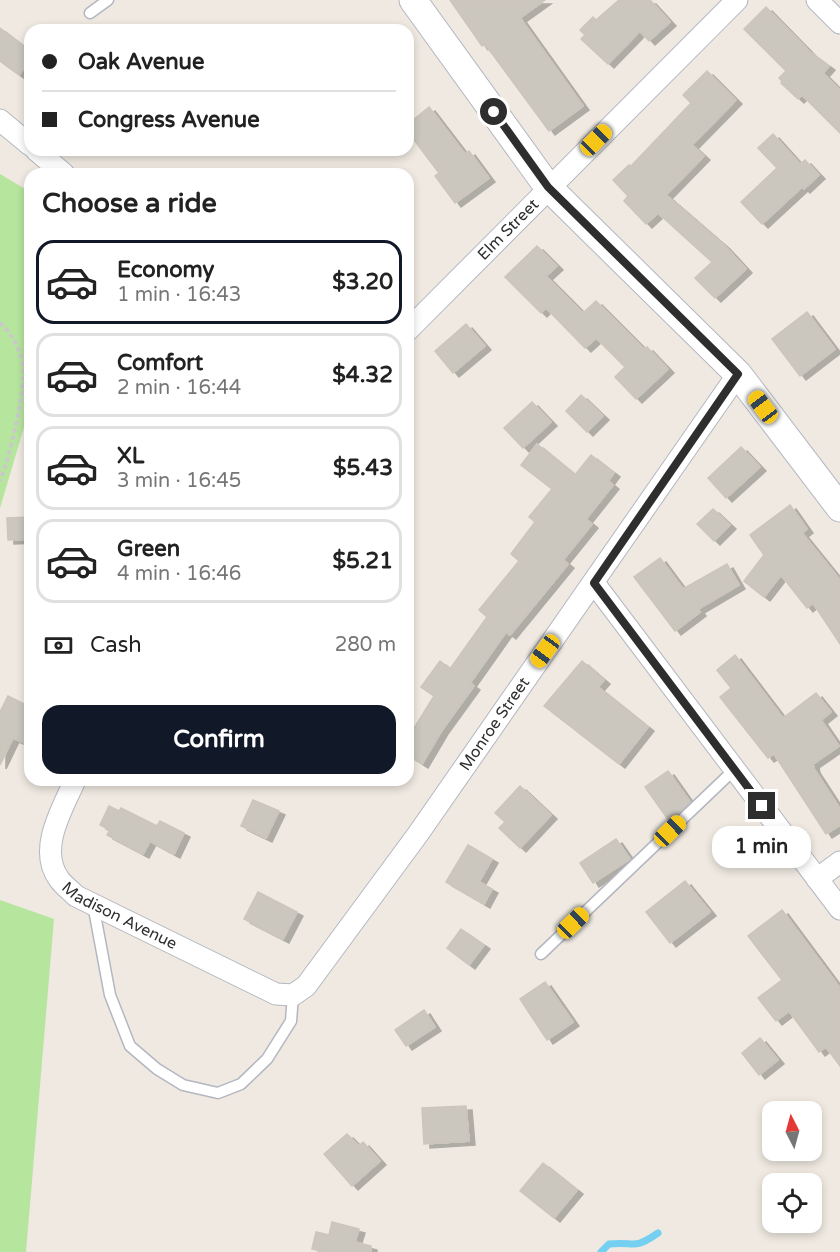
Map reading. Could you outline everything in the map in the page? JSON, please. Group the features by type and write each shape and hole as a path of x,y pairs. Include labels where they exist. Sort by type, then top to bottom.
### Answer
{"street":[{"path":"413,0 548,187 738,374 840,508"},
{"name":"Elm Street","path":"414,324 737,0"},
{"path":"817,0 840,23"},
{"path":"0,120 24,140"},
{"path":"43,156 57,168"},
{"name":"Monroe Street","path":"285,995 306,986 418,834 738,374"},
{"path":"594,583 840,909"},
{"name":"Madison Avenue","path":"72,786 53,831 51,853 58,878 76,896 285,995"},
{"path":"817,879 840,862"}],"lane":[{"path":"90,13 108,0"},
{"path":"541,954 735,769"},
{"path":"93,904 110,995 130,1046 157,1069 183,1085 218,1093 241,1084 267,1059 291,1021 285,995"}],"path":[{"path":"0,323 9,332 24,369 13,433 0,481"}],"green space":[{"path":"0,174 24,188 24,427 0,508"},
{"path":"0,900 54,919 26,1252 0,1252"}],"building":[{"path":"450,0 545,0 520,18 583,106 549,131 485,44 482,46"},
{"path":"619,0 650,0 670,22 649,41 640,31 608,64 581,39 585,35 580,30 593,17 596,20"},
{"path":"766,7 810,52 829,66 823,73 840,90 840,133 802,95 798,99 781,83 779,78 786,71 744,29"},
{"path":"0,28 24,46 24,68 19,75 0,61"},
{"path":"707,71 736,100 692,145 704,156 666,195 724,245 746,269 715,298 695,278 712,262 658,213 646,224 624,201 628,196 613,180 629,165 631,166 691,103 683,95"},
{"path":"429,107 465,154 469,151 489,178 455,203 435,176 439,173 414,140 414,119"},
{"path":"773,134 800,164 805,160 819,175 804,189 802,187 762,224 741,202 777,168 758,148"},
{"path":"537,246 557,266 546,276 583,313 596,301 644,349 647,347 668,369 636,399 615,377 625,367 596,338 585,348 546,308 541,313 505,277"},
{"path":"807,312 835,349 800,376 772,339"},
{"path":"466,324 485,346 453,373 435,351"},
{"path":"581,395 603,416 587,432 566,411"},
{"path":"532,402 551,422 523,448 504,428"},
{"path":"537,444 575,475 591,455 614,473 608,481 613,485 586,519 592,524 563,560 568,564 510,635 506,632 470,683 474,686 442,730 422,764 414,759 414,728 434,696 421,687 440,661 450,669 487,617 479,610 519,561 511,554 535,522 529,517 552,489 521,465"},
{"path":"741,447 760,467 726,498 708,478"},
{"path":"790,505 807,529 802,533 840,580 840,644 813,603 807,608 781,575 764,597 744,581 764,555 750,535"},
{"path":"713,509 730,525 714,541 697,524"},
{"path":"24,517 24,539 8,540 7,518"},
{"path":"660,558 683,589 727,564 739,585 698,609 700,612 675,631 634,577"},
{"path":"735,655 783,718 816,693 831,712 821,720 839,746 813,764 840,809 840,825 826,834 774,754 768,758 720,697 731,688 717,670"},
{"path":"582,661 604,680 598,687 648,727 619,764 544,706"},
{"path":"8,696 24,704 24,743 13,738 0,765 0,712"},
{"path":"668,771 690,802 669,821 645,787"},
{"path":"520,786 551,815 520,848 499,828 505,822 495,813"},
{"path":"253,800 279,811 266,838 241,826"},
{"path":"109,806 119,811 121,808 157,826 160,821 184,833 174,854 150,841 143,854 107,835 110,830 100,825"},
{"path":"616,839 630,859 593,883 580,863"},
{"path":"468,845 492,859 479,882 492,889 484,904 446,882"},
{"path":"685,881 710,912 670,943 646,912"},
{"path":"258,892 297,912 283,939 244,919"},
{"path":"782,910 840,988 840,1066 826,1047 819,1052 789,1011 776,1021 758,998 782,980 748,936"},
{"path":"461,929 484,945 469,965 447,948"},
{"path":"545,982 573,1022 547,1040 520,999"},
{"path":"424,1010 435,1027 406,1046 395,1030"},
{"path":"760,1038 778,1060 759,1075 742,1053"},
{"path":"466,1106 469,1141 424,1144 422,1108"},
{"path":"347,1134 359,1146 363,1142 380,1161 352,1186 324,1154"},
{"path":"543,1163 577,1190 554,1218 520,1191"},
{"path":"332,1222 359,1229 355,1242 371,1246 371,1252 324,1252 312,1249 316,1232 329,1235"}],"waterway":[{"path":"601,1252 609,1244 638,1244 658,1233"}],"route":[{"path":"494,112 548,187 738,374 594,583 762,806"}]}
